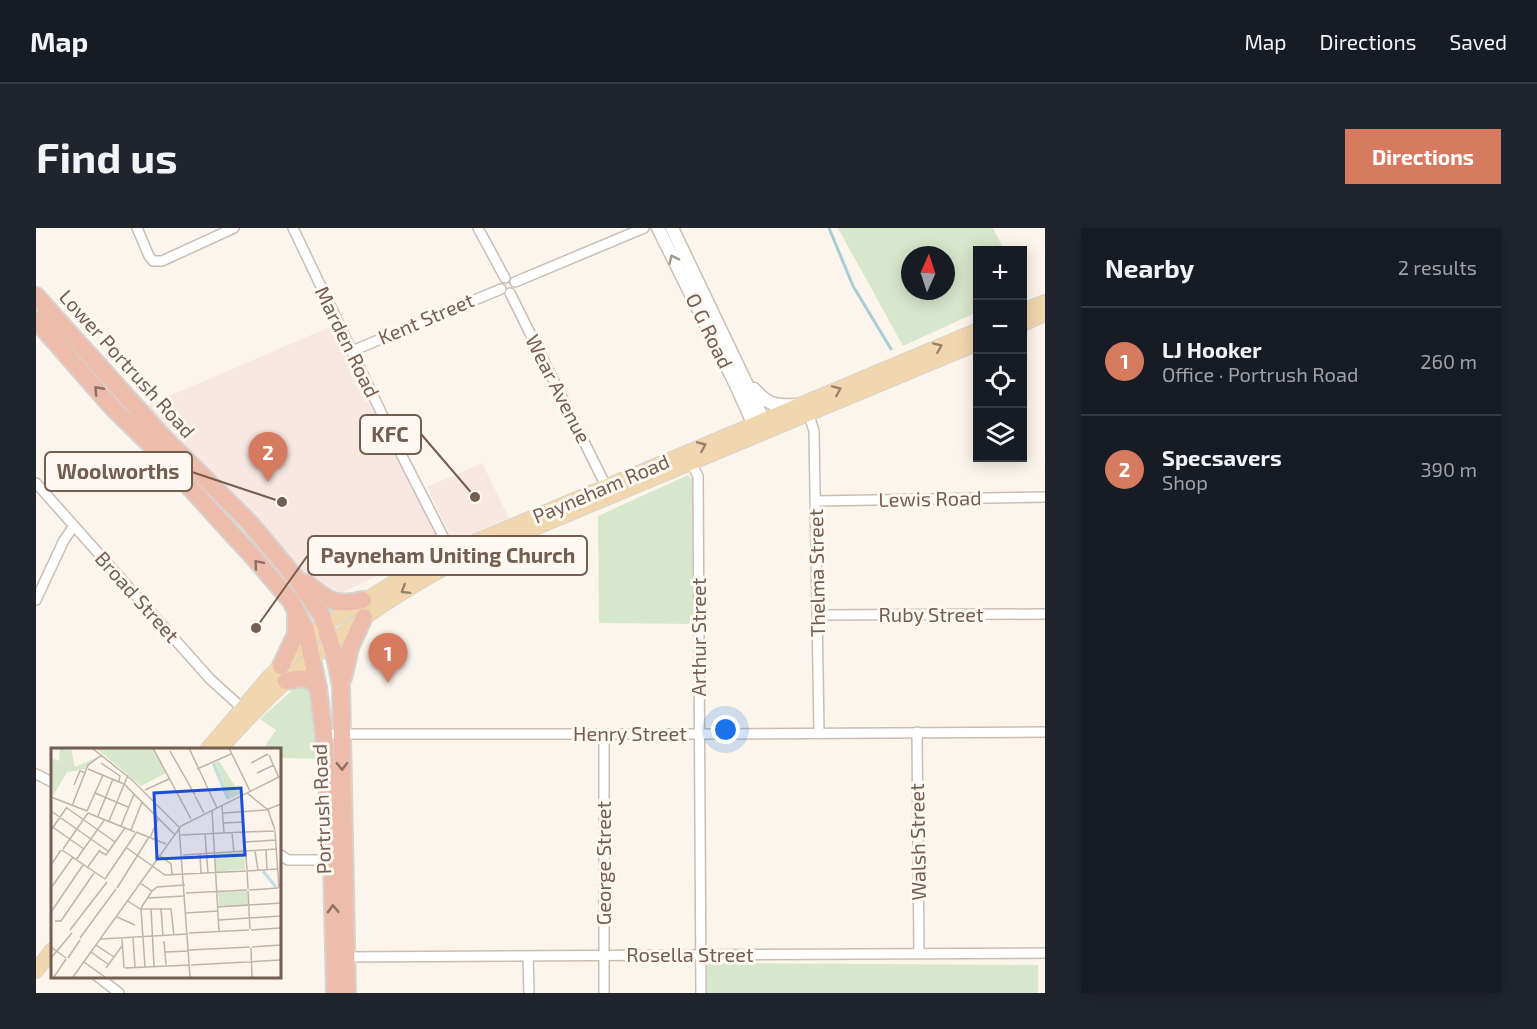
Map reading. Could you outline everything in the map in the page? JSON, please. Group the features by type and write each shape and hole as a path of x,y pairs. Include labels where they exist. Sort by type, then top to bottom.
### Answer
{"highway":[{"name":"Lower Portrush Road","path":"36,296 145,418 248,521 291,571 315,604 325,625"},
{"name":"Lower Portrush Road","path":"36,320 114,409 214,513 291,602 306,630 312,658"},
{"path":"114,409 145,418 147,433 153,447"},
{"path":"291,571 314,590 336,602 364,608 340,686"},
{"path":"295,609 296,634 283,674 308,678 318,688"},
{"name":"Portrush Road","path":"325,625 336,661 340,686 341,957 334,993"},
{"name":"Portrush Road","path":"312,658 324,734 332,860 341,957 347,993"}],"main road":[{"name":"O G Road","path":"658,228 761,428"},
{"name":"O G Road","path":"672,228 747,382 761,428"},
{"path":"1027,311 1043,311"},
{"path":"1027,321 1043,311"},
{"name":"Payneham Road","path":"805,410 973,332"},
{"name":"Payneham Road","path":"209,748 242,708 283,674 312,658 364,608 427,562 606,486 973,346"},
{"path":"747,382 770,403 805,410"},
{"name":"Payneham Road","path":"221,748 250,716 308,640 325,625 411,586 465,557 691,463 761,428"},
{"path":"36,971 51,951"}],"street":[{"path":"137,228 148,256 153,261 162,261 234,228"},
{"name":"Marden Road","path":"293,228 401,454 452,552"},
{"path":"478,228 510,280 515,289 506,291 501,282 510,280 644,228"},
{"name":"Kent Street","path":"352,351 506,291"},
{"name":"Wear Avenue","path":"506,291 606,486"},
{"name":"Thelma Street","path":"805,410 814,431 819,732"},
{"name":"Arthur Street","path":"691,463 698,476 701,993"},
{"name":"Broad Street","path":"36,483 210,679 242,708"},
{"name":"Lewis Road","path":"816,501 1045,497"},
{"path":"36,600 64,540 75,526"},
{"name":"Ruby Street","path":"817,615 1045,614"},
{"name":"Walsh Street","path":"917,732 919,953"},
{"name":"Henry Street","path":"324,734 1045,732"},
{"name":"George Street","path":"604,734 604,993"},
{"path":"36,774 51,782"},
{"path":"280,855 288,860 332,860"},
{"name":"Rosella Street","path":"341,957 1045,953"},
{"path":"528,956 528,993"},
{"path":"100,978 119,993"}],"shaded area":[{"path":"332,326 438,540 427,553 341,593 301,573 148,405"},
{"path":"482,463 509,518 463,538 450,535 427,487"}],"green space":[{"path":"838,228 993,228 1002,246 973,246 973,314 903,346"},
{"path":"688,475 693,480 694,624 599,623 598,516"},
{"path":"298,685 313,689 319,759 280,757 280,748 265,746 276,730 260,719"},
{"path":"707,963 1038,965 1038,993 707,993"}],"waterway":[{"path":"829,228 853,286 891,349"}],"place":[{"name":"Specsavers","path":"268,482"},
{"name":"KFC","path":"475,497"},
{"name":"Woolworths","path":"282,502"},
{"name":"Payneham Uniting Church","path":"256,628"},
{"name":"LJ Hooker","path":"388,683"}]}
